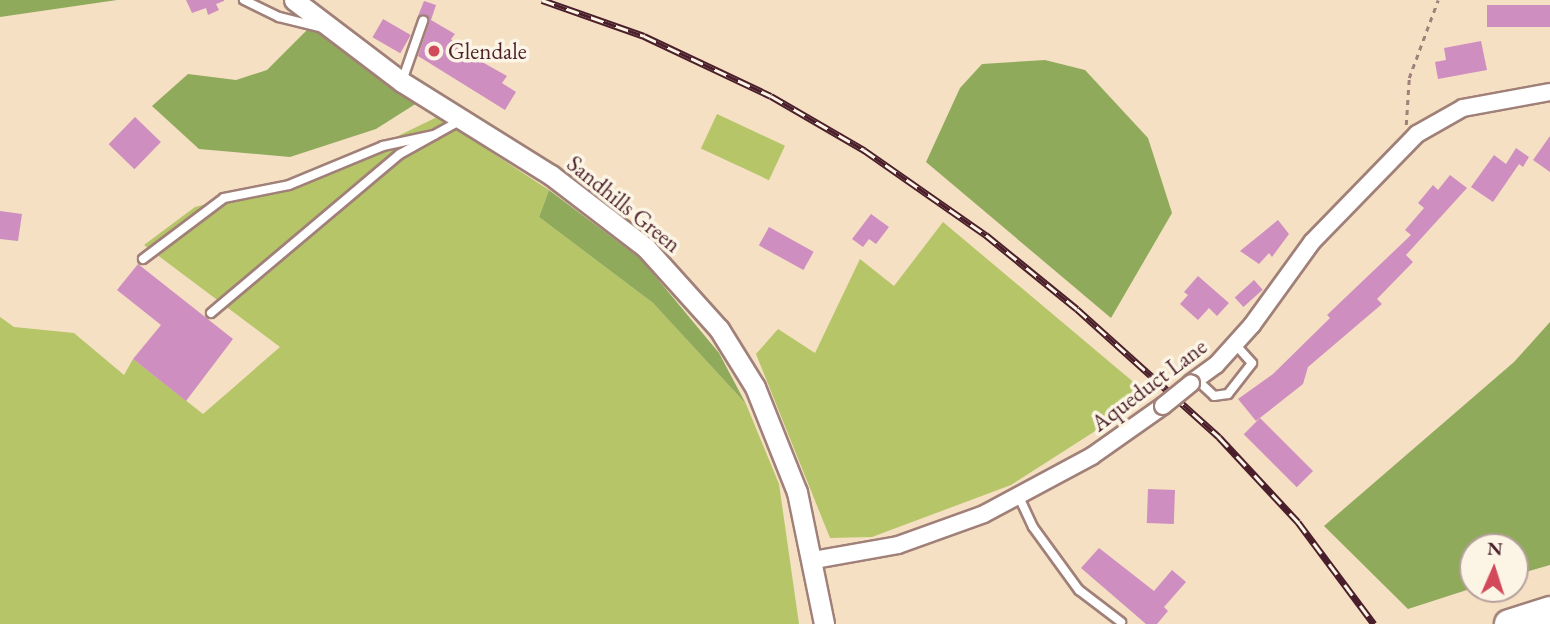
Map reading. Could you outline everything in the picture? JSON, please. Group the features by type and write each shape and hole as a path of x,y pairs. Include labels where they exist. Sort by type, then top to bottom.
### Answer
{"highway":[{"path":"1509,624 1550,611"}],"street":[{"name":"Sandhills Green","path":"295,0 327,28 402,82 551,175 646,248 719,329 755,387 779,443 814,560 824,624"},
{"name":"Aqueduct Lane","path":"814,560 926,537 1018,497 1092,456 1163,406 1235,344 1312,242 1406,145 1463,108 1550,92"}],"lane":[{"path":"244,0 310,27 327,28"},
{"path":"402,82 423,21"},
{"path":"211,313 400,154 461,120"},
{"path":"144,258 223,198 289,185 383,146 434,135"},
{"path":"1194,381 1214,396 1228,394 1252,363 1235,344"},
{"path":"1018,497 1033,527 1079,590 1121,622"}],"path":[{"path":"1406,145 1409,78 1438,0"}],"green space":[{"path":"0,0 117,0 0,17"},
{"path":"310,27 417,103 376,129 290,157 199,149 152,106 188,74 236,80 267,70"},
{"path":"1045,60 1085,70 1148,138 1172,213 1111,318 926,162 960,88 982,64"},
{"path":"717,114 785,146 769,180 701,148"},
{"path":"437,117 549,190 539,217 653,303 746,404 779,484 799,624 0,624 0,317 14,327 74,333 124,375 133,359 203,414 280,347 144,245 195,207 314,177"},
{"path":"549,190 641,259 719,353 746,404 653,303 539,217"},
{"path":"943,222 1150,396 1011,485 872,537 830,538 756,354 778,329 815,353 860,259 894,286"},
{"path":"1550,322 1550,565 1529,571 1529,533 1459,533 1459,593 1408,609 1324,526 1514,362"}],"building":[{"path":"186,0 224,1 216,4 219,10 208,15 206,8 192,13"},
{"path":"424,1 436,5 431,20 455,34 451,39 459,49 507,76 502,83 516,92 505,110 418,56 429,23 426,15 418,16"},
{"path":"1487,5 1550,5 1550,27 1487,27"},
{"path":"383,19 411,35 400,53 372,37"},
{"path":"1481,41 1487,70 1438,79 1435,62 1446,60 1444,48"},
{"path":"135,117 161,142 134,169 109,144"},
{"path":"1550,136 1550,172 1533,160"},
{"path":"1516,148 1529,157 1523,167 1519,164 1493,202 1471,187 1494,155 1506,164"},
{"path":"1450,175 1467,188 1406,255 1413,262 1377,299 1382,304 1308,367 1303,384 1256,421 1238,399 1273,374 1330,318 1327,315 1411,235 1405,230 1424,208 1418,203 1433,185 1438,190"},
{"path":"0,211 22,214 18,241 0,239"},
{"path":"871,214 889,227 876,244 869,239 863,247 852,239"},
{"path":"1278,220 1289,234 1272,257 1269,253 1259,264 1240,251"},
{"path":"769,227 814,252 803,270 759,245"},
{"path":"138,264 233,339 186,401 133,359 161,325 117,290"},
{"path":"1198,276 1229,303 1217,316 1209,308 1198,320 1180,304 1188,295 1184,292"},
{"path":"1254,280 1263,290 1243,307 1235,297"},
{"path":"1260,418 1313,471 1297,487 1244,434"},
{"path":"1148,489 1175,490 1174,524 1147,523"},
{"path":"1099,548 1154,591 1172,570 1186,582 1164,607 1168,611 1157,624 1146,624 1081,568"}],"railway":[{"path":"542,0 644,36 771,96 864,150 986,235 1077,309 1219,437 1298,522 1374,624"}],"place":[{"name":"Glendale","path":"434,51"}]}
